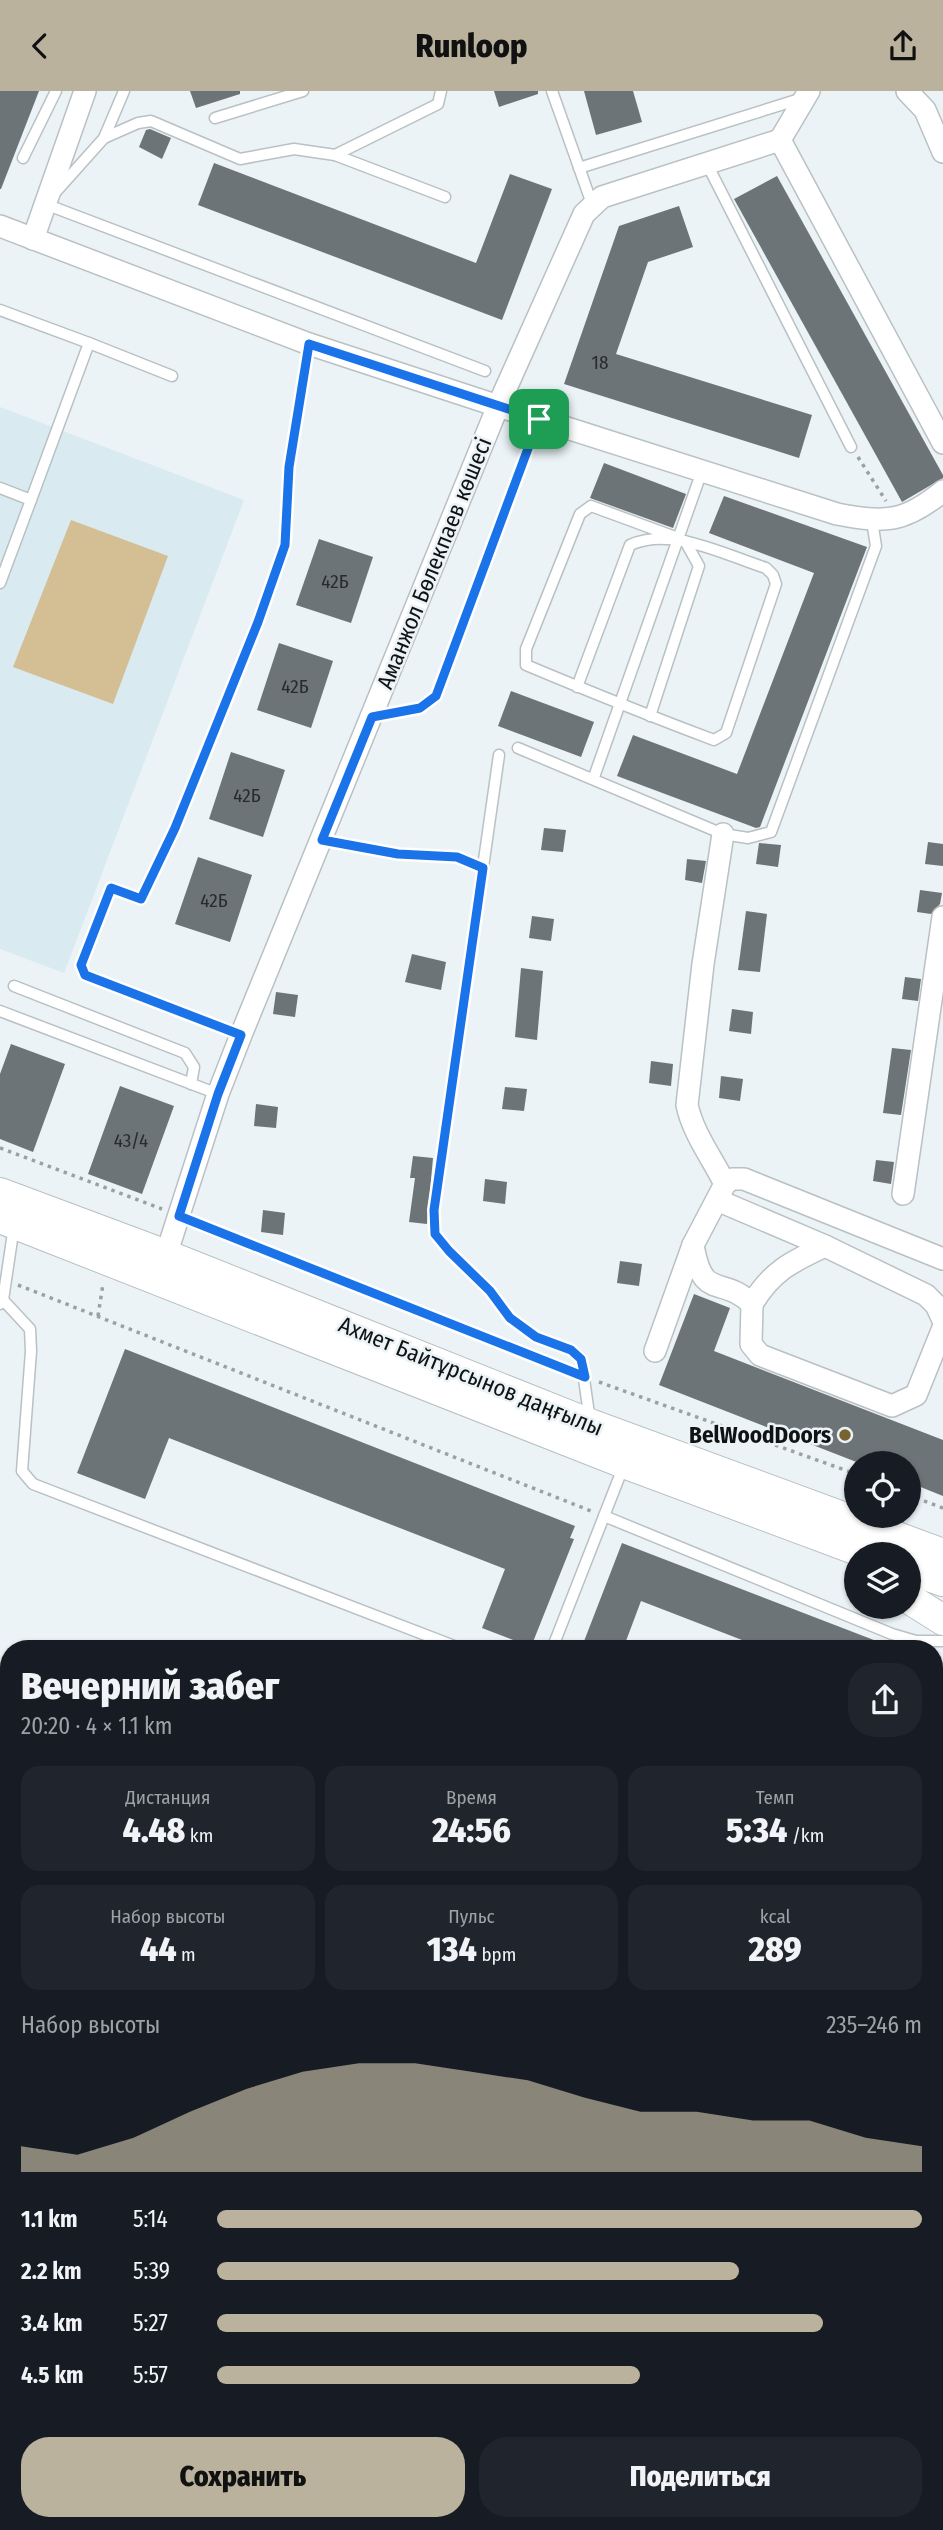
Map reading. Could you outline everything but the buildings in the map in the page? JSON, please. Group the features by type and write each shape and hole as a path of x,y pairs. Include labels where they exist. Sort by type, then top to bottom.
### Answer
{"street":[{"path":"33,239 85,91"},
{"path":"907,91 925,110 943,152"},
{"path":"592,204 602,197 780,140 807,94"},
{"path":"780,140 943,443"},
{"name":"Аманжол Бөлекпаев көшесі","path":"166,1255 218,1094 241,1035 498,406 584,214 592,204"},
{"path":"0,226 309,344 837,515 872,521 896,518 919,511 943,491"},
{"path":"723,834 703,964 687,1105 691,1123 704,1142 721,1192 926,1295 936,1305 943,1320"},
{"path":"903,1194 943,917"},
{"path":"655,1351 693,1245 721,1192 732,1179 744,1179 943,1259"},
{"name":"Ахмет Байтұрсынов даңғылы","path":"0,1193 166,1255 590,1424 943,1554"},
{"name":"Ахмет Байтұрсынов даңғылы","path":"7,1221 624,1463 844,1545"},
{"path":"693,1245 697,1269 708,1283 743,1295 752,1304"},
{"path":"825,1246 778,1270 763,1286 752,1304 751,1344 760,1355 892,1406 916,1395 943,1328"},
{"path":"815,1535 830,1552 844,1560"},
{"path":"921,1573 943,1581"},
{"path":"921,1607 943,1621"}],"lane":[{"path":"23,158 56,91"},
{"path":"124,91 104,138 45,204 485,371"},
{"path":"215,118 303,91"},
{"path":"335,155 438,104 441,91"},
{"path":"552,91 592,204"},
{"path":"579,167 807,94"},
{"path":"104,138 138,123 151,121 240,159 294,149 335,155 445,197"},
{"path":"707,165 852,447"},
{"path":"0,310 172,376"},
{"path":"0,583 89,343"},
{"path":"141,899 180,815 258,622 285,545 289,467 309,344"},
{"path":"372,717 420,708 436,696 539,419"},
{"path":"594,778 618,704 681,540 702,471"},
{"path":"0,488 31,501"},
{"path":"591,506 766,568 773,575 776,584 726,733 714,740 577,687 526,665 524,657 579,514 591,506"},
{"path":"518,747 723,834 748,838 771,832 876,547 872,521"},
{"path":"577,687 630,545 641,540 681,540"},
{"path":"650,716 699,566 681,540"},
{"path":"499,755 434,1210 435,1234 490,1291 510,1318 536,1337 571,1350 581,1359 590,1424"},
{"path":"322,840 398,854 457,857 483,868"},
{"path":"14,986 185,1053 194,1067 191,1084"},
{"path":"0,1011 218,1094"},
{"path":"7,1221 6,1280 2,1302 30,1329 31,1351 22,1471 33,1484 439,1640"},
{"path":"556,1640 624,1463"},
{"path":"604,1516 892,1634 913,1640"}],"path":[{"path":"852,447 896,518"},
{"path":"141,899 111,888 81,965 85,975 241,1035"},
{"path":"0,1149 179,1216 585,1377 844,1470"},
{"path":"98,1317 106,1259"},
{"path":"6,1280 604,1516"},
{"path":"921,1500 943,1508"}],"shaded area":[{"path":"0,407 244,500 64,973 0,949"},
{"path":"71,520 168,556 113,704 13,667"}],"place":[{"name":"BelWoodDoors","path":"845,1435"}],"route":[{"path":"309,344 539,419 436,696 420,708 372,717 322,840 398,854 457,857 483,868 434,1210 435,1234 490,1291 510,1318 536,1337 571,1350 581,1359 585,1377 179,1216 218,1094 241,1035 85,975 81,965 111,888 141,899 175,828 258,622 285,545 289,467 309,344"}]}
